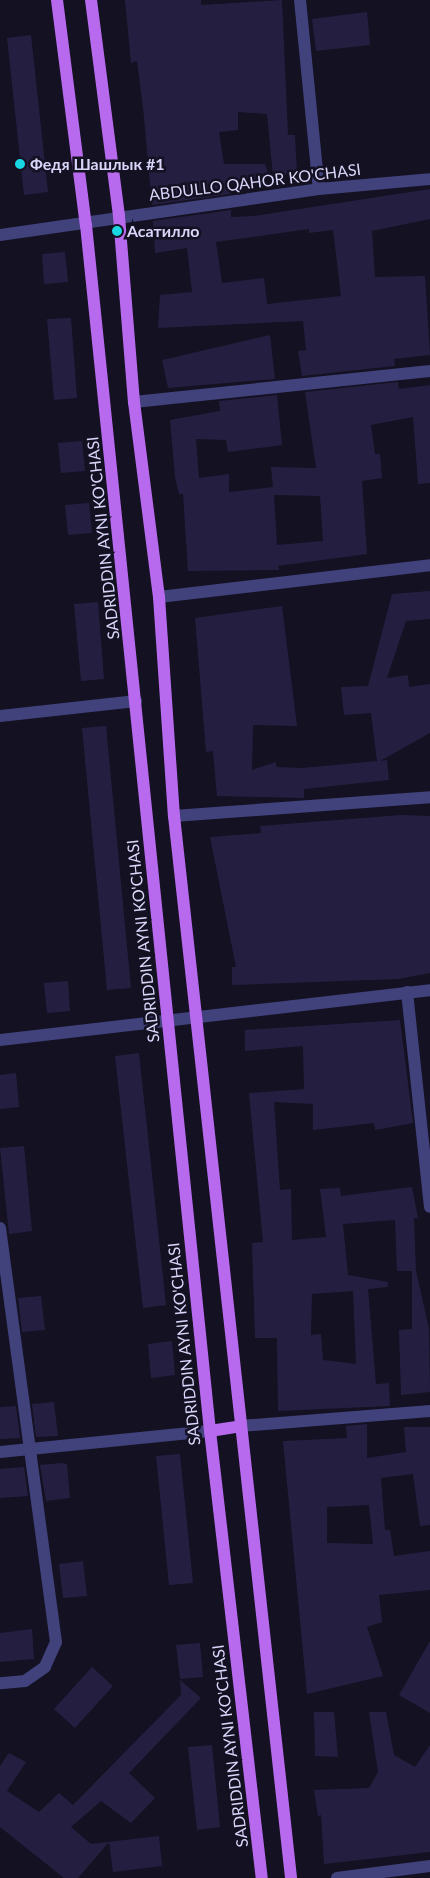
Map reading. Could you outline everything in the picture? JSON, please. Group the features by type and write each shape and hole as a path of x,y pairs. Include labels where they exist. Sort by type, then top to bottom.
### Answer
{"main road":[{"name":"SADRIDDIN AYNI KO'CHASI","path":"57,0 86,225 210,1431 262,1878"},
{"path":"91,0 119,216 134,402 159,597 174,816 291,1878"},
{"path":"210,1431 240,1426"}],"street":[{"path":"300,0 319,189"},
{"name":"ABDULLO QAHOR KO'CHASI","path":"0,235 86,225 119,216 319,189 430,179"},
{"path":"134,402 430,371"},
{"path":"159,597 430,565"},
{"path":"0,716 136,701"},
{"path":"174,816 430,796"},
{"path":"0,1040 430,990"},
{"path":"407,992 430,1207"},
{"path":"0,1228 27,1449 56,1642 45,1667 25,1681 0,1684"},
{"path":"240,1426 430,1411"},
{"path":"0,1452 210,1431"},
{"path":"337,1878 430,1866"}],"building":[{"path":"125,0 201,0 201,5 282,0 288,135 295,135 297,172 273,176 267,114 238,112 238,130 219,132 224,164 265,164 270,178 230,184 231,194 152,205 137,61 131,63"},
{"path":"367,12 370,45 316,51 312,19"},
{"path":"31,35 48,192 24,195 7,38"},
{"path":"430,189 430,219 372,231 375,277 425,276 430,355 394,359 395,366 302,376 298,351 306,350 303,321 158,328 160,295 192,292 187,248 155,253 153,221 231,210 231,217 254,216","holes":["309,229 309,233 333,230 341,296 267,304 264,278 222,283 216,242"]},
{"path":"65,252 68,282 44,284 42,254"},
{"path":"71,318 77,398 54,400 47,319"},
{"path":"270,335 275,379 168,388 162,360"},
{"path":"398,382 399,389 430,385 430,483 418,484 413,417 371,425 375,454 380,454 382,478 362,481 367,554 278,566 279,570 188,571 183,494 179,494 175,477 170,420 220,411 219,401 277,395 282,445 228,452 226,440 196,439 199,478 229,474 229,492 273,487 271,467 316,468 305,392","holes":["274,495 320,496 323,541 277,545"]},
{"path":"82,441 85,471 61,473 58,443"},
{"path":"89,503 92,533 68,535 65,505"},
{"path":"430,591 430,619 406,621 387,678 408,675 409,687 430,684 430,733 380,761 387,760 389,780 304,789 304,798 217,796 213,751 206,752 195,618 282,606 297,726 253,725 252,770 276,762 276,767 302,768 377,761 371,713 344,715 341,687 368,686 392,594"},
{"path":"98,602 104,679 81,681 74,604"},
{"path":"106,726 131,988 107,990 82,728"},
{"path":"401,815 430,816 430,973 398,979 232,985 232,967 236,967 210,837 261,833 260,826"},
{"path":"68,981 70,1011 47,1013 44,983"},
{"path":"400,1020 413,1123 375,1130 374,1123 313,1130 313,1104 274,1102 280,1190 291,1189 292,1240 326,1237 320,1189 340,1188 341,1196 412,1187 418,1218 414,1218 416,1271 429,1329 430,1392 401,1395 399,1330 412,1329 412,1271 397,1271 395,1220 343,1224 348,1275 388,1282 388,1287 368,1289 376,1384 389,1383 390,1406 278,1411 277,1338 255,1338 252,1243 263,1242 249,1093 304,1089 303,1046 245,1051 245,1030","holes":["353,1291 356,1364 323,1360 321,1334 311,1335 312,1294"]},
{"path":"139,1053 166,1305 143,1308 115,1056"},
{"path":"16,1073 19,1107 0,1109 0,1075"},
{"path":"24,1146 32,1231 9,1234 0,1148"},
{"path":"41,1296 45,1330 22,1332 18,1298"},
{"path":"172,1341 175,1375 151,1378 148,1344"},
{"path":"54,1402 58,1436 36,1437 32,1404"},
{"path":"16,1406 20,1438 0,1439 0,1407"},
{"path":"367,1424 367,1458 406,1452 404,1427 430,1427 430,1525 420,1526 413,1474 381,1478 385,1530 390,1530 394,1556 430,1551 430,1590 379,1595 382,1622 367,1627 383,1676 307,1694 283,1441 347,1438 346,1426","holes":["369,1505 373,1544 327,1543 327,1507"]},
{"path":"180,1454 193,1583 169,1585 156,1456"},
{"path":"67,1464 70,1498 46,1501 40,1465"},
{"path":"24,1467 28,1496 0,1498 0,1469"},
{"path":"83,1561 87,1596 63,1598 59,1564"},
{"path":"32,1629 34,1659 0,1662 0,1633"},
{"path":"430,1641 430,1713 399,1695"},
{"path":"200,1643 203,1677 180,1679 176,1645"},
{"path":"92,1667 113,1686 75,1728 54,1709"},
{"path":"180,1680 201,1698 129,1773 155,1798 131,1823 101,1801 71,1827 91,1844 159,1836 162,1866 113,1872 109,1842 78,1878 64,1878 0,1827 0,1766 9,1753 26,1762 7,1791 39,1812 59,1793 73,1805 181,1695"},
{"path":"314,1712 334,1712 338,1757 315,1756"},
{"path":"369,1712 386,1712 394,1755 415,1767 430,1745 430,1852 324,1864 321,1815 318,1816 314,1790 369,1788 378,1772"},
{"path":"212,1745 220,1827 197,1830 188,1747"}],"place":[{"name":"Федя Шашлык #1","path":"20,164"},
{"name":"Асатилло","path":"117,231"}]}
